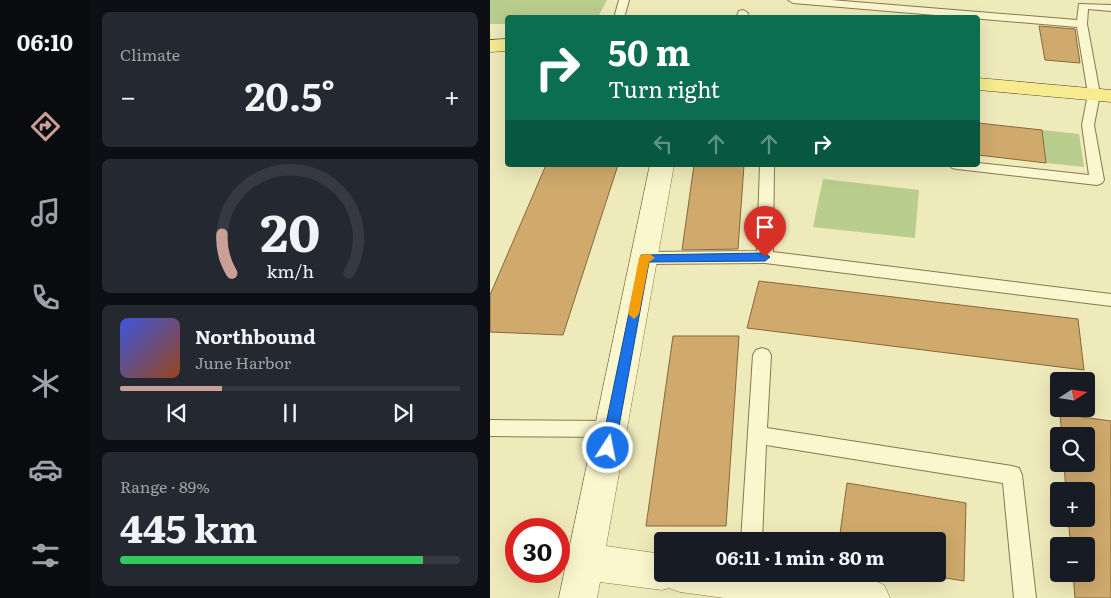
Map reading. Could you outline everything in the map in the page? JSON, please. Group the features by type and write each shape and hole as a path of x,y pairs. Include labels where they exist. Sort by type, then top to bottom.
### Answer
{"main road":[{"path":"490,46 505,46"},
{"path":"980,84 1102,95"}],"street":[{"path":"578,598 662,167"},
{"path":"586,562 654,571"},
{"path":"730,582 864,597"}],"lane":[{"path":"620,15 624,0"},
{"path":"793,0 971,15"},
{"path":"858,15 860,6"},
{"path":"975,167 1104,181 1088,125 1102,95 1082,24 1083,6 1111,8"},
{"path":"980,16 1082,24"},
{"path":"765,257 767,167"},
{"path":"645,258 765,257 1111,300"},
{"path":"752,532 762,355"},
{"path":"490,428 612,429"},
{"path":"757,434 1012,475 1025,598"}],"green space":[{"path":"490,0 607,0 599,15 505,15 505,24 490,24"},
{"path":"1042,130 1079,134 1084,167 1046,163"},
{"path":"823,179 919,190 915,238 813,227"}],"building":[{"path":"1039,26 1075,29 1080,63 1045,60"},
{"path":"980,123 1042,130 1046,163 980,155"},
{"path":"545,167 617,167 563,335 490,332 490,295"},
{"path":"694,167 744,167 738,249 682,250"},
{"path":"759,281 1078,319 1084,370 747,328"},
{"path":"673,336 739,336 726,526 646,526"},
{"path":"1060,418 1089,418 1111,421 1111,598 1075,598 1074,582 1095,582 1095,537 1070,537 1069,527 1095,527 1095,482 1065,482 1065,472 1095,472 1095,427 1061,427"},
{"path":"847,483 966,503 964,581 946,578 946,532 840,532"}],"slow traffic":[{"path":"634,314 645,258 650,258"}],"route":[{"path":"608,448 645,258 765,257"}]}
